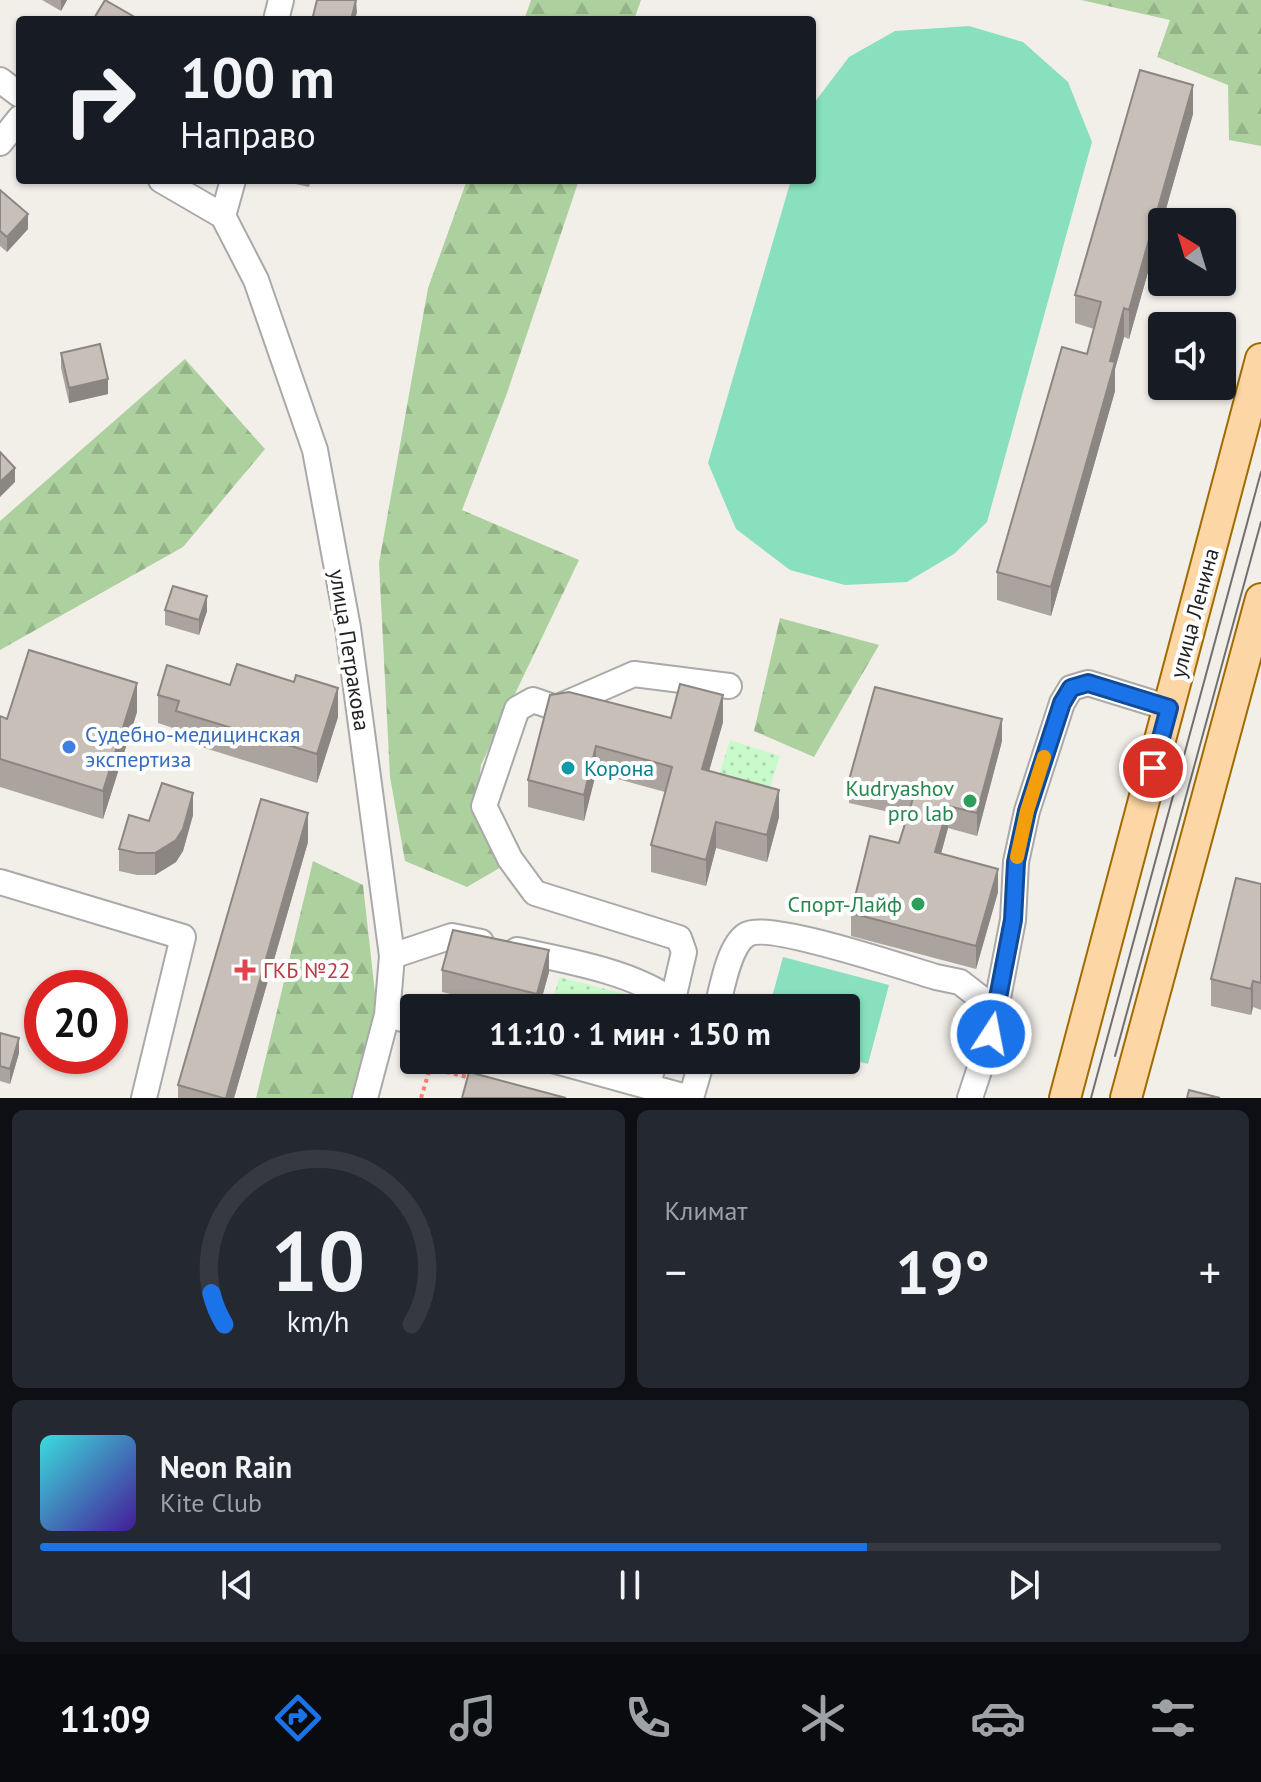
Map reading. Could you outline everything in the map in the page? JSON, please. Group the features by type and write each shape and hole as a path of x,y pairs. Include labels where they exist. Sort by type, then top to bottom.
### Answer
{"main road":[{"name":"улица Ленина","path":"1065,1098 1261,359"},
{"path":"1126,1098 1261,599"}],"street":[{"path":"0,143 16,123"},
{"path":"168,184 223,216 232,184"},
{"name":"улица Петракова","path":"223,216 256,280 315,450 348,628 392,956 387,1015 365,1098"},
{"path":"674,994 684,952 679,938 535,893 510,859 484,806 517,709 533,700 556,708 634,674 729,686"},
{"path":"970,1098 991,1034 1013,920 1016,862 1027,811 1062,703 1071,688 1088,683 1169,708"},
{"path":"0,882 183,937 144,1098"},
{"path":"721,994 734,947 744,936 755,931 771,932 960,982 983,1000 991,1034"},
{"path":"392,956 452,936 570,961 656,989 661,994"},
{"path":"387,1015 400,1018"},
{"path":"603,1074 690,1098 698,1074"},
{"path":"647,1086 651,1074"}],"path":[{"path":"421,1098 430,1068 474,1079"}],"green space":[{"path":"531,0 641,0 635,16 525,16"},
{"path":"1081,0 1261,0 1261,146 1229,140 1228,85 1157,57 1170,20"},
{"path":"969,26 1023,42 1068,82 1092,142 987,522 954,554 907,582 845,585 790,570 736,529 708,463 790,184 816,184 816,100 849,57 895,31"},
{"path":"466,184 578,184 506,396 462,510 579,560 481,765 475,813 503,866 467,887 405,861 390,777 379,563 428,288"},
{"path":"185,359 265,449 183,547 0,650 0,521"},
{"path":"780,618 879,645 814,757 754,731"},
{"path":"730,740 780,756 767,797 717,782"},
{"path":"313,861 363,885 377,1011 352,1098 256,1098"},
{"path":"783,957 889,985 868,1064 860,1062 860,994 773,994"},
{"path":"559,977 625,994 555,994"}],"building":[{"path":"105,0 133,16 95,16"},
{"path":"317,0 356,0 352,16 313,16"},
{"path":"1140,70 1193,85 1158,208 1148,208 1148,243 1129,310 1124,308 1110,361 1115,362 1051,587 997,572 1062,347 1087,354 1101,302 1075,295"},
{"path":"0,190 28,214 7,237 0,231"},
{"path":"100,344 108,379 69,388 61,353"},
{"path":"0,452 15,468 0,482"},
{"path":"173,586 207,596 199,620 165,610"},
{"path":"29,650 137,683 103,791 0,759 0,716 7,719"},
{"path":"237,664 294,682 296,675 338,688 317,754 176,711 179,701 158,695 167,665 230,685"},
{"path":"680,684 723,695 702,769 779,790 767,835 716,822 706,860 651,845 672,767 596,746 584,795 528,780 550,695 569,692 671,718"},
{"path":"875,687 1002,719 977,813 948,806 935,852 998,869 976,946 851,913 870,836 899,843 914,795 849,780"},
{"path":"162,783 193,793 183,829 176,840 155,853 119,849 129,815 149,821"},
{"name":"ГКБ №22","path":"261,799 308,813 226,1098 223,1098 178,1085"},
{"path":"1236,878 1261,884 1261,983 1253,981 1251,989 1211,979"},
{"path":"453,930 549,950 537,994 442,970"},
{"path":"0,1033 19,1038 10,1069 0,1066"},
{"path":"468,1074 476,1074 566,1098 462,1098"},
{"path":"1189,1090 1220,1098 1187,1098"}],"tram line":[{"path":"1091,1098 1261,472"},
{"path":"1115,1056 1261,522"}],"slow traffic":[{"path":"1017,857 1044,757"}],"place":[{"name":"Судебно-медицинская экспертиза","path":"69,747"},
{"name":"Корона","path":"568,768"},
{"name":"Kudryashov pro lab","path":"970,801"},
{"name":"Спорт-Лайф","path":"918,904"},
{"name":"ГКБ №22","path":"245,970"}],"route":[{"path":"991,1034 1013,920 1016,862 1027,811 1062,703 1071,688 1088,683 1169,708 1153,768"}]}
